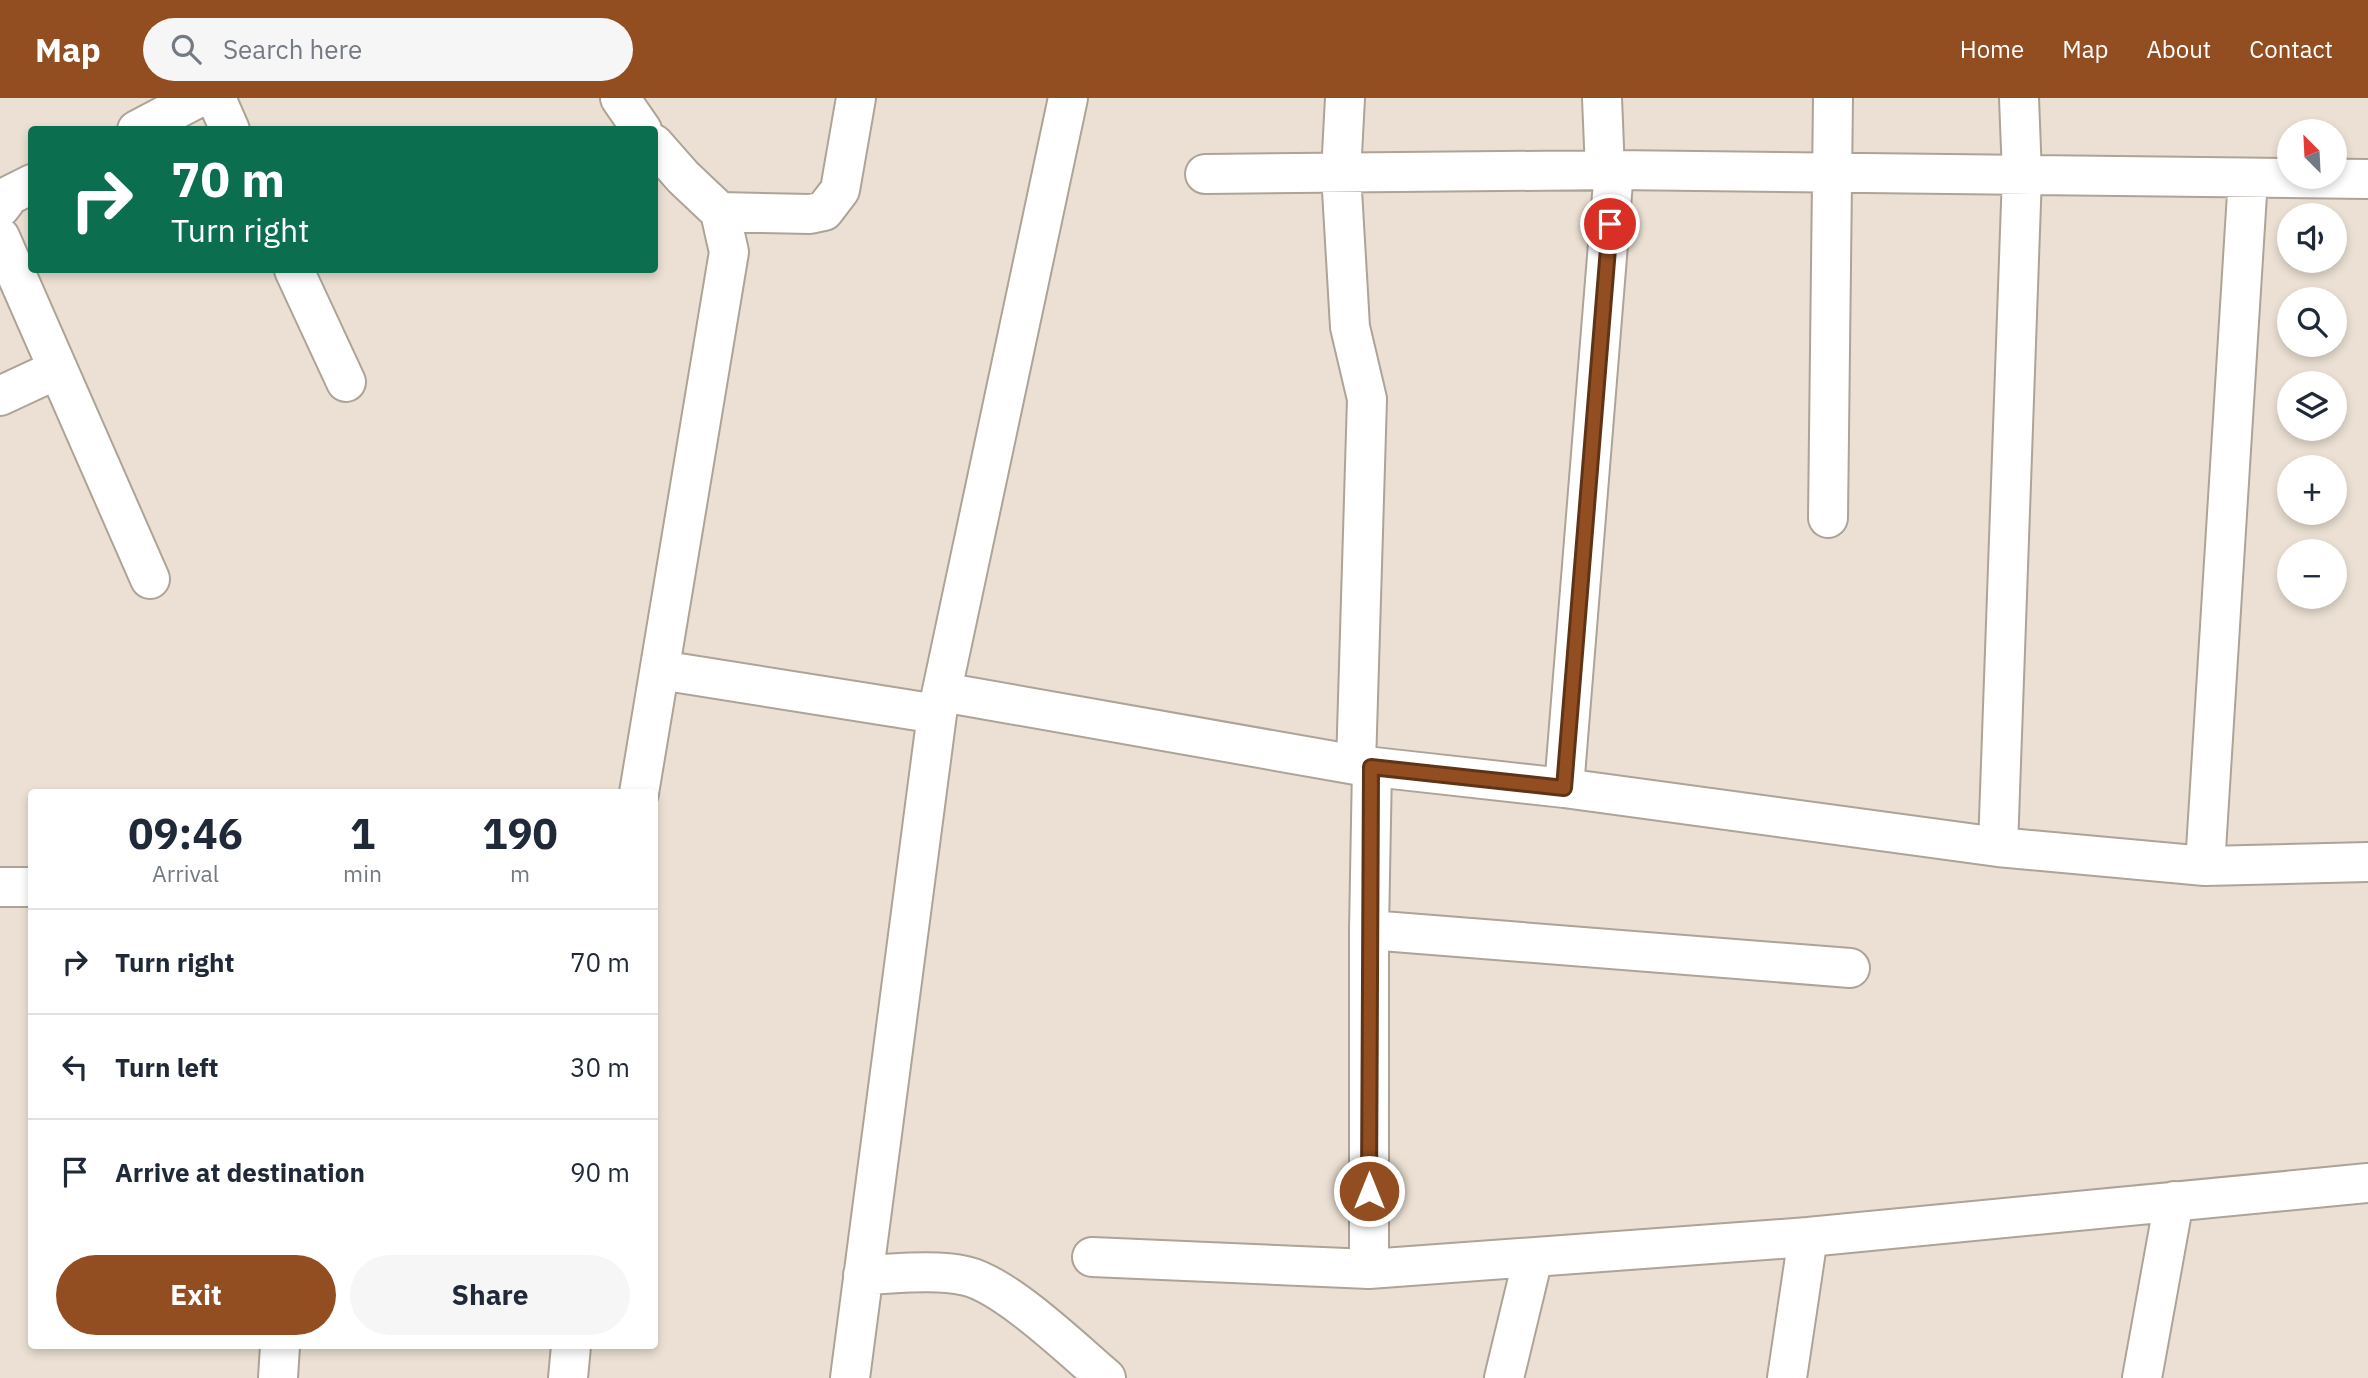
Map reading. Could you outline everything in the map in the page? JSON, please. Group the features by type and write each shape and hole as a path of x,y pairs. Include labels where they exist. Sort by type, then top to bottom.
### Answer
{"street":[{"path":"145,126 198,98"},
{"path":"216,98 228,126"},
{"path":"620,98 639,126"},
{"path":"720,212 810,214 824,211 840,190 856,98"},
{"path":"850,1378 940,703 1068,98"},
{"path":"1345,98 1341,173 1350,327 1367,398 1364,766 1369,930 1369,1269"},
{"path":"1564,788 1610,170 1602,98"},
{"path":"1828,518 1833,98"},
{"path":"1998,847 2022,175 2019,98"},
{"path":"640,789 729,252 720,212 658,149"},
{"path":"1205,174 1610,170 2368,179"},
{"path":"2205,866 2248,178"},
{"path":"0,208 10,195 28,186"},
{"path":"0,237 150,579"},
{"path":"295,273 346,382"},
{"path":"0,396 58,369"},
{"path":"660,670 940,703 1364,766 1564,788 1998,847 2205,866 2368,862"},
{"path":"0,887 28,887"},
{"path":"1369,930 1850,968"},
{"path":"1092,1257 1369,1269 1808,1237 2368,1183"},
{"path":"2142,1378 2174,1200"},
{"path":"1787,1378 1808,1237"},
{"path":"1504,1378 1533,1258"},
{"path":"863,1275 929,1273 968,1276 1001,1291 1106,1378"},
{"path":"278,1378 280,1349"},
{"path":"568,1378 571,1349"}],"route":[{"path":"1369,1191 1371,767 1564,788 1610,224"}]}
